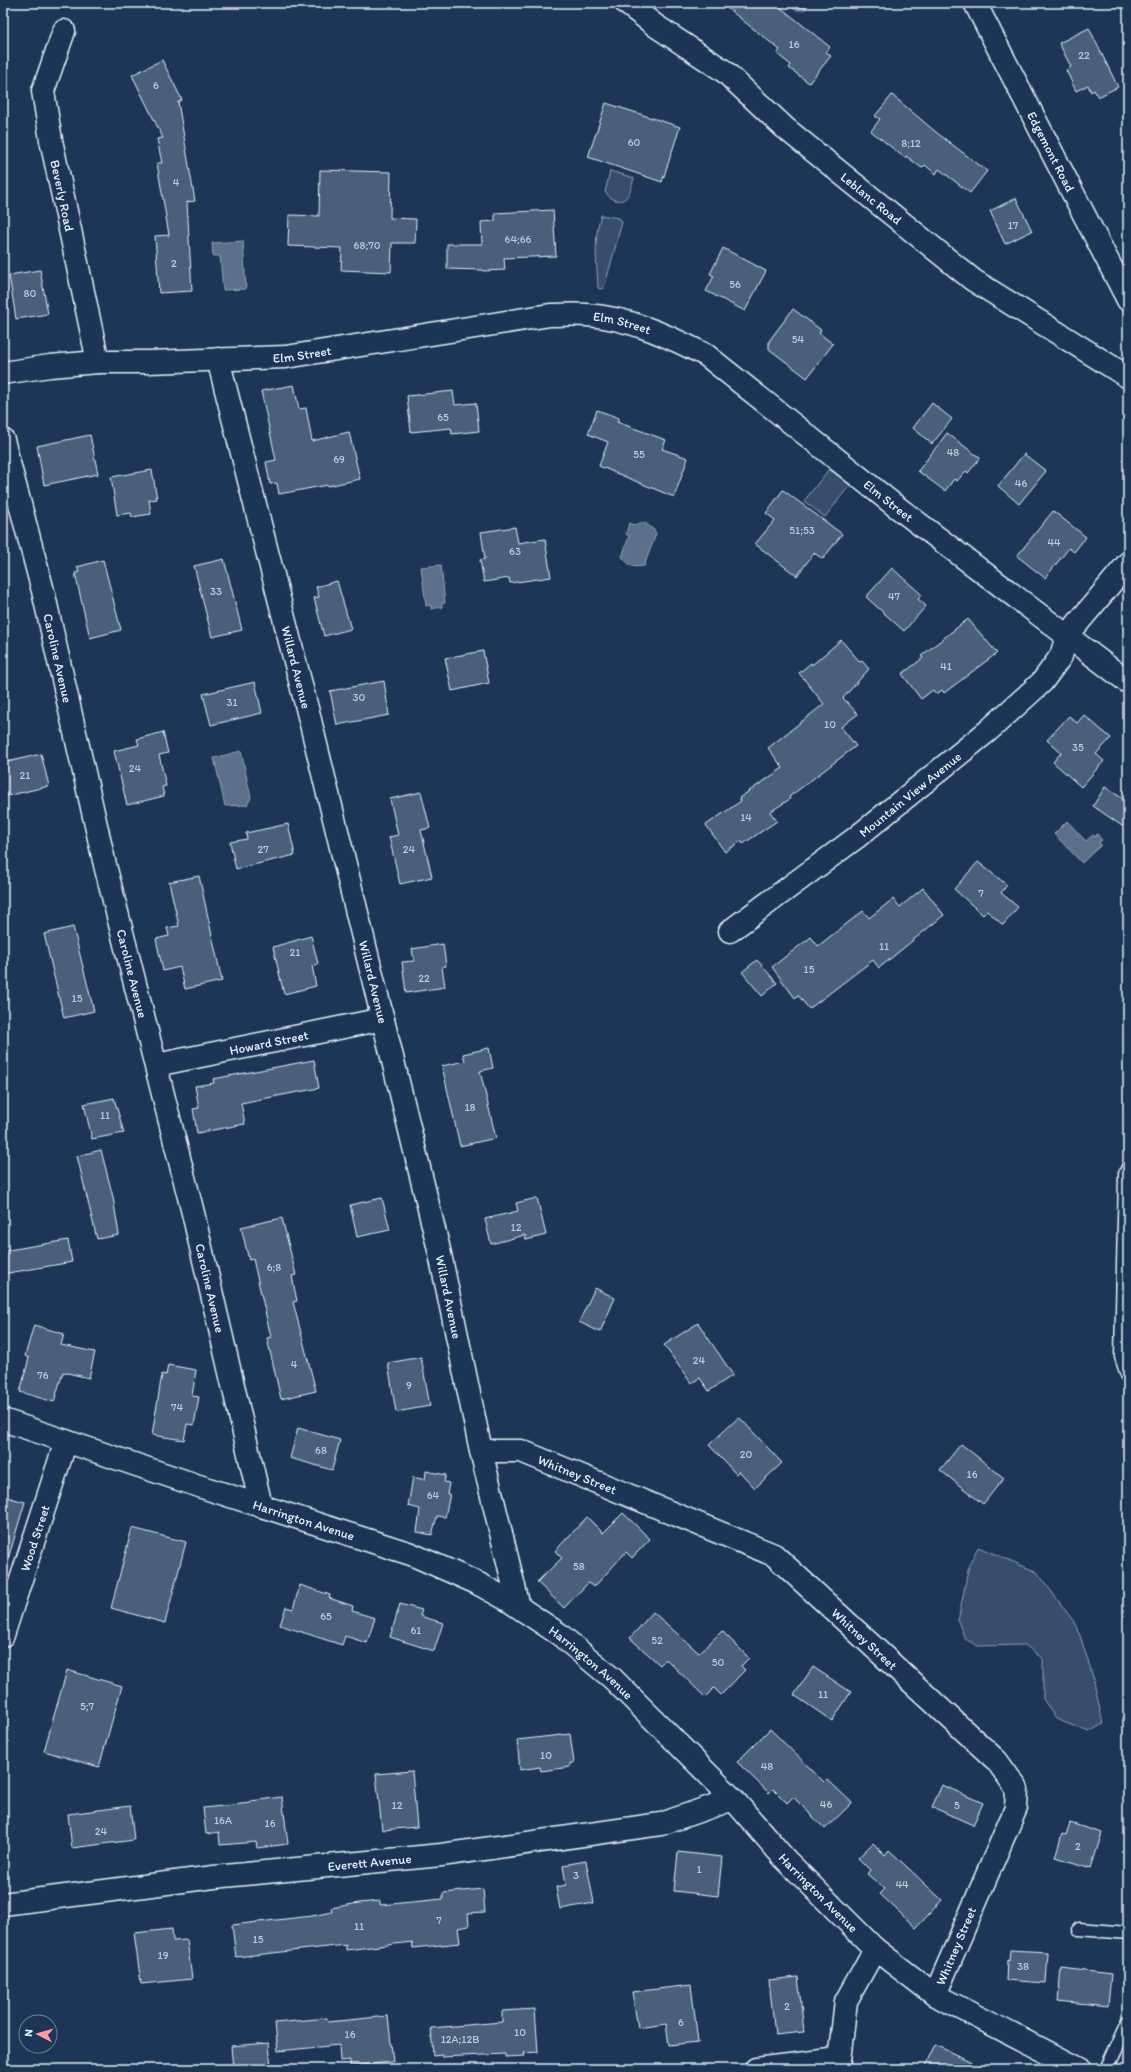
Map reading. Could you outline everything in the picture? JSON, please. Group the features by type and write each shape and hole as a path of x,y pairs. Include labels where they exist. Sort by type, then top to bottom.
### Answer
{"street":[{"name":"Leblanc Road","path":"626,3 656,26 724,71 785,128 973,280 1128,377"},
{"name":"Edgemont Road","path":"975,3 1128,300"},
{"name":"Beverly Road","path":"64,31 43,91 51,140 98,362"},
{"name":"Elm Street","path":"3,373 50,366 98,362 149,362 286,357 550,315 586,315 615,318 644,327 674,339 706,355 893,504 1128,682"},
{"name":"Willard Avenue","path":"218,359 310,720 440,1254 481,1450 519,1606"},
{"name":"Caroline Avenue","path":"3,440 43,591 105,864 193,1214 261,1506"},
{"path":"1067,636 1128,563"},
{"name":"Mountain View Avenue","path":"730,931 857,837 988,730 1042,682 1061,656 1067,636"},
{"name":"Howard Street","path":"156,1065 382,1019"},
{"name":"Harrington Avenue","path":"3,1420 261,1506 356,1535 411,1554 477,1583 519,1606 559,1634 593,1661 732,1799 785,1859 875,1949 935,1995 1079,2069"},
{"name":"Wood Street","path":"3,1635 66,1441"},
{"name":"Whitney Street","path":"481,1450 522,1451 774,1555 997,1761 1017,1789 1016,1808 935,1995"},
{"name":"Everett Avenue","path":"3,1904 214,1877 441,1855 661,1824 732,1799"},
{"path":"756,2069 838,2064 846,2001 875,1949"}],"lane":[{"path":"1128,1167 1125,1174 1120,1357 1128,1378"},
{"path":"1079,1929 1128,1933"},
{"path":"1106,2069 1128,2022"}],"shaded area":[{"path":"783,3 810,3 804,10 796,10"},
{"path":"610,171 634,178 629,194 623,200 615,200 605,192"},
{"path":"601,215 619,218 622,222 605,285 602,289 598,288 596,251 597,233"},
{"path":"243,241 246,289 223,290 220,256 213,256 212,243"},
{"path":"829,469 850,485 825,517 804,501"},
{"path":"644,522 654,530 656,534 644,566 636,567 629,564 622,557 629,536 626,534 629,523 633,525"},
{"path":"441,565 445,603 442,603 442,607 431,609 431,605 426,606 421,567"},
{"path":"241,751 251,798 247,805 225,806 214,758"},
{"path":"1067,821 1086,841 1093,835 1095,837 1097,834 1102,840 1099,842 1101,845 1082,863 1054,834"},
{"path":"978,1547 1037,1572 1077,1626 1093,1677 1103,1724 1089,1732 1056,1719 1043,1699 1043,1659 1025,1645 978,1646 965,1639 958,1621 969,1565"}],"building":[{"path":"721,3 775,3 830,47 826,52 831,56 809,83 789,68 791,65 777,54 780,50"},
{"path":"1089,28 1118,87 1098,97 1094,90 1091,92 1088,85 1076,91 1066,70 1071,67 1059,43"},
{"path":"162,60 182,100 178,102 195,201 187,202 192,291 159,293 155,236 169,235 157,163 162,163 157,139 163,138 132,75"},
{"path":"892,95 937,133 987,171 970,193 939,169 936,174 925,165 922,168 906,156 905,158 871,131 880,119 875,116"},
{"path":"606,103 680,127 662,182 588,157"},
{"path":"320,170 391,172 390,218 416,219 415,243 392,243 391,272 341,270 342,248 288,246 289,215 319,216"},
{"path":"1016,198 1032,231 1005,244 990,211"},
{"path":"553,210 556,256 504,258 505,270 483,271 447,269 447,244 482,244 481,222 495,221 495,213"},
{"path":"723,248 766,271 745,311 706,291 714,276 710,274"},
{"path":"40,270 48,314 16,319 9,275"},
{"path":"793,309 821,330 819,333 833,344 807,378 769,349 769,341"},
{"path":"294,385 299,409 306,408 312,441 349,432 360,479 279,494 277,483 270,484 266,462 276,460 261,391"},
{"path":"453,391 455,405 476,403 479,431 452,434 451,428 411,432 407,396"},
{"path":"932,403 952,419 932,444 913,428"},
{"path":"597,410 619,418 617,422 666,440 662,449 688,458 674,497 599,466 608,442 588,434"},
{"path":"947,433 980,458 968,473 966,471 957,481 954,479 945,491 918,471"},
{"path":"90,435 98,474 44,485 37,446"},
{"path":"1024,454 1046,471 1019,504 998,486"},
{"path":"152,470 157,499 149,500 151,514 132,517 131,513 117,515 111,477"},
{"path":"783,490 842,534 823,559 814,553 797,576 755,544 775,520 766,513"},
{"path":"1053,511 1086,537 1074,552 1069,548 1045,578 1017,556"},
{"path":"515,527 518,543 545,539 551,577 510,583 509,578 484,582 480,560 485,559 481,532"},
{"path":"224,559 242,630 212,637 194,566"},
{"path":"103,560 121,630 90,638 75,573 79,572 77,567"},
{"path":"892,568 922,595 918,599 926,606 904,631 866,597"},
{"path":"337,581 351,629 324,636 314,598 319,597 316,587"},
{"path":"968,619 997,653 944,693 942,690 936,694 933,690 921,699 902,674 923,658 921,656"},
{"path":"841,640 860,662 862,661 869,669 843,698 858,714 841,727 856,746 789,797 790,799 770,812 777,821 743,844 741,841 725,852 706,825 741,801 739,798 783,768 768,748 824,704 799,673 811,663 812,665"},
{"path":"483,651 489,683 452,691 445,658"},
{"path":"384,681 389,715 337,725 330,691"},
{"path":"255,682 262,713 211,725 203,694"},
{"path":"1084,715 1111,738 1096,754 1104,761 1081,787 1053,762 1061,753 1047,740 1069,716 1077,723"},
{"path":"163,732 168,753 159,755 166,786 162,787 164,796 127,805 114,751 139,745 137,739"},
{"path":"41,754 49,786 3,797 3,763"},
{"path":"1105,787 1128,802 1128,830 1093,806"},
{"path":"421,792 430,828 421,830 432,877 400,884 389,837 398,835 390,799"},
{"path":"288,824 295,855 236,869 230,842 247,839 246,833"},
{"path":"978,862 1007,885 1001,893 1018,907 1003,925 987,911 983,915 954,889"},
{"path":"199,876 222,981 185,989 180,967 163,971 156,939 169,936 167,928 179,926 169,882"},
{"path":"923,888 944,915 879,968 873,960 809,1009 798,995 795,998 772,967 811,937 818,946 863,911 869,918 893,899 900,907"},
{"path":"73,927 94,1011 64,1018 44,934"},
{"path":"311,936 318,964 312,966 316,986 284,994 273,947"},
{"path":"443,944 446,966 442,967 445,987 406,993 402,962 414,961 412,949"},
{"path":"757,960 777,983 762,996 742,972"},
{"path":"489,1048 493,1068 480,1071 496,1138 460,1146 442,1066 465,1061 463,1054"},
{"path":"314,1060 319,1088 241,1103 245,1124 197,1133 193,1109 199,1108 195,1086 214,1083 213,1079"},
{"path":"114,1098 124,1133 92,1139 84,1104"},
{"path":"101,1150 113,1197 119,1235 97,1239 77,1156"},
{"path":"382,1198 390,1230 357,1237 350,1205"},
{"path":"537,1198 546,1235 526,1240 525,1235 491,1244 485,1219 518,1211 516,1203"},
{"path":"282,1218 296,1275 292,1276 297,1301 293,1302 316,1391 281,1399 267,1338 271,1337 253,1259 249,1260 241,1227"},
{"path":"68,1240 72,1262 3,1274 3,1251"},
{"path":"595,1288 615,1298 600,1332 579,1322"},
{"path":"698,1323 733,1375 709,1391 700,1378 691,1383 664,1345"},
{"path":"34,1325 64,1334 61,1345 95,1352 89,1378 63,1372 54,1402 20,1392 29,1358 25,1356"},
{"path":"421,1357 430,1406 396,1412 388,1363"},
{"path":"168,1365 196,1370 192,1396 199,1397 194,1425 187,1424 184,1440 152,1435 162,1374 166,1375"},
{"path":"739,1417 782,1463 755,1488 739,1471 736,1474 709,1445"},
{"path":"298,1428 340,1440 332,1470 290,1458"},
{"path":"961,1444 1004,1478 983,1504 940,1470"},
{"path":"426,1471 446,1475 444,1482 449,1483 447,1494 450,1494 445,1517 437,1516 432,1535 417,1532 420,1509 408,1506 413,1477 425,1480"},
{"path":"3,1496 25,1502 8,1559 3,1558"},
{"path":"623,1513 650,1539 632,1558 626,1552 594,1587 588,1583 564,1608 537,1582 562,1558 555,1551 587,1517 603,1533"},
{"path":"132,1528 186,1542 165,1623 111,1608"},
{"path":"300,1585 330,1595 329,1598 353,1606 352,1611 375,1618 367,1643 345,1636 342,1645 280,1625 286,1607 293,1609"},
{"path":"400,1604 422,1610 420,1616 443,1623 434,1651 390,1637"},
{"path":"653,1612 699,1653 722,1631 749,1658 741,1666 745,1670 721,1695 714,1688 705,1697 666,1659 660,1665 630,1638"},
{"path":"813,1667 851,1692 832,1721 794,1695"},
{"path":"67,1670 122,1686 99,1767 44,1751"},
{"path":"770,1729 824,1782 827,1779 852,1803 825,1829 793,1797 787,1803 773,1789 769,1793 737,1762"},
{"path":"570,1734 574,1763 570,1763 570,1767 541,1771 540,1767 520,1770 517,1740"},
{"path":"412,1771 417,1827 382,1830 376,1774"},
{"path":"942,1785 983,1803 973,1825 932,1807"},
{"path":"282,1797 288,1844 257,1848 256,1842 220,1845 219,1832 206,1834 203,1808 251,1803 251,1801"},
{"path":"130,1806 134,1840 72,1848 68,1814"},
{"path":"1070,1823 1102,1833 1091,1868 1055,1857 1062,1834 1066,1835"},
{"path":"873,1843 885,1855 889,1850 942,1900 916,1928 880,1894 885,1889 867,1874 870,1870 858,1858"},
{"path":"678,1852 722,1857 718,1896 674,1891"},
{"path":"586,1861 594,1903 560,1909 556,1887 566,1885 563,1865"},
{"path":"483,1889 485,1912 468,1913 469,1926 458,1928 460,1943 413,1948 412,1942 346,1950 346,1945 236,1957 232,1925 312,1916 332,1912 331,1908 359,1903 380,1901 380,1905 443,1899 443,1893"},
{"path":"172,1929 173,1941 187,1940 192,1979 141,1984 134,1933"},
{"path":"1010,1950 1048,1952 1046,1983 1006,1980 1007,1960 1009,1961"},
{"path":"1061,1968 1111,1974 1108,2006 1058,2001"},
{"path":"798,1977 804,2032 775,2035 769,1980"},
{"path":"691,1985 698,2042 669,2045 666,2024 638,2028 632,1992"},
{"path":"535,2009 538,2052 524,2053 525,2056 505,2057 505,2054 442,2057 442,2055 433,2056 431,2028 502,2022 502,2011"},
{"path":"388,2016 393,2062 350,2066 350,2060 340,2061 339,2045 278,2051 275,2023 327,2018 328,2022"},
{"path":"269,2043 271,2069 233,2069 231,2046"},
{"path":"935,2045 987,2069 924,2069"}]}
